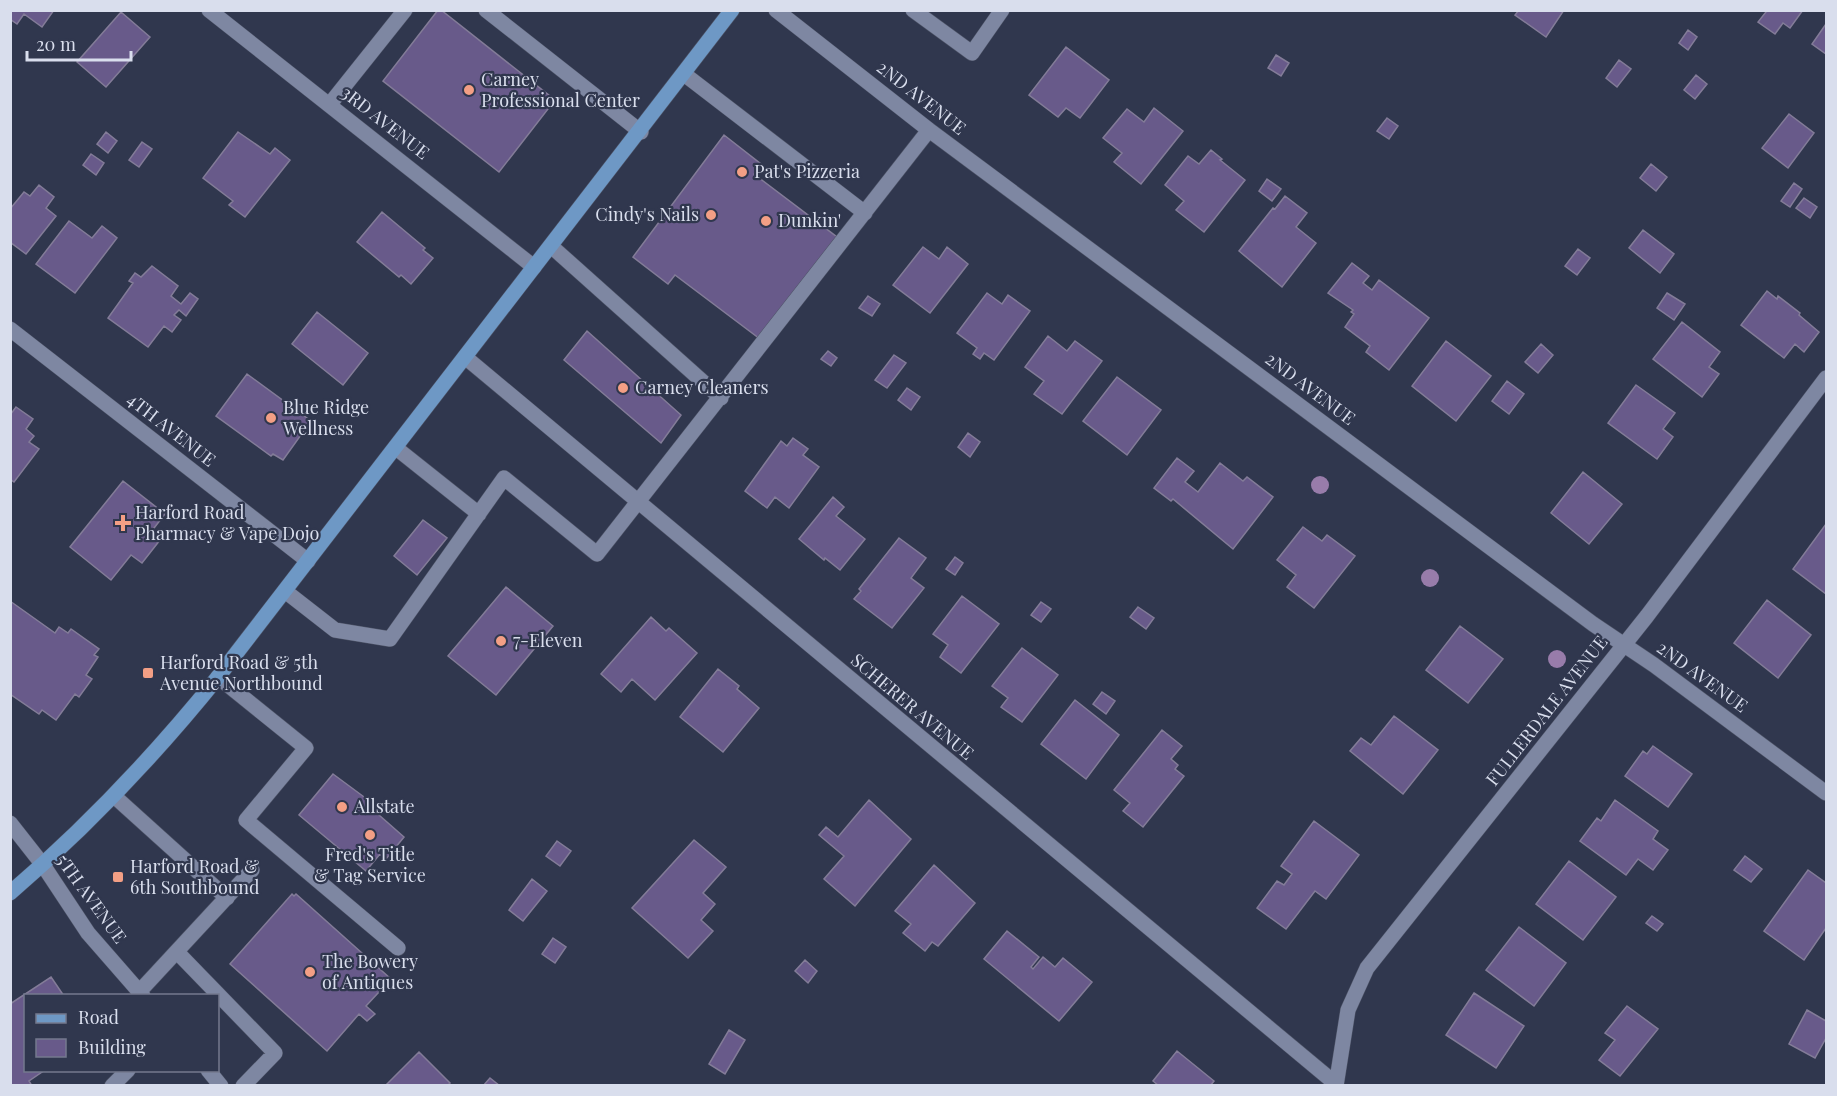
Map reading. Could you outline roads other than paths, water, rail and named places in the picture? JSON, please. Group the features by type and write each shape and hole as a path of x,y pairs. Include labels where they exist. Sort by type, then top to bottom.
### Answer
{"main road":[{"path":"10,893 43,865 114,796 166,741 219,677 534,267 641,132 732,10"}],"street":[{"name":"3RD AVENUE","path":"209,10 534,267"},
{"path":"330,104 405,10"},
{"path":"486,10 641,132"},
{"name":"2ND AVENUE","path":"776,10 929,130 1624,646 1654,665 1827,793"},
{"path":"914,10 972,53 1002,10"},
{"path":"684,74 865,213"},
{"path":"285,591 335,630 390,639 504,478 597,554 929,130"},
{"path":"551,246 721,398"},
{"name":"4TH AVENUE","path":"10,329 308,561"},
{"name":"SCHERER AVENUE","path":"465,357 1336,1085"},
{"name":"FULLERDALE AVENUE","path":"1336,1085 1348,1010 1366,968 1624,646 1827,378"},
{"path":"396,448 479,513"},
{"path":"219,677 306,748 246,820 398,948"},
{"path":"114,796 227,898"},
{"name":"5TH AVENUE","path":"10,823 43,865 88,933 141,994"},
{"path":"141,994 252,870"},
{"path":"177,952 218,994"},
{"path":"219,995 275,1053 243,1086"},
{"path":"112,1086 127,1072"},
{"path":"209,1072 221,1086"}],"place":[{"name":"Carney Professional Center","path":"469,90"},
{"name":"Pat's Pizzeria","path":"742,172"},
{"name":"Cindy's Nails","path":"711,215"},
{"name":"Dunkin'","path":"766,221"},
{"name":"Carney Cleaners","path":"623,388"},
{"name":"Blue Ridge Wellness","path":"271,418"},
{"name":"Harford Road Pharmacy & Vape Dojo","path":"123,523"},
{"name":"7-Eleven","path":"501,641"},
{"name":"Harford Road & 5th Avenue Northbound","path":"148,673"},
{"name":"Allstate","path":"342,807"},
{"name":"Fred's Title & Tag Service","path":"370,835"},
{"name":"Harford Road & 6th Southbound","path":"118,877"},
{"name":"The Bowery of Antiques","path":"310,972"}]}
